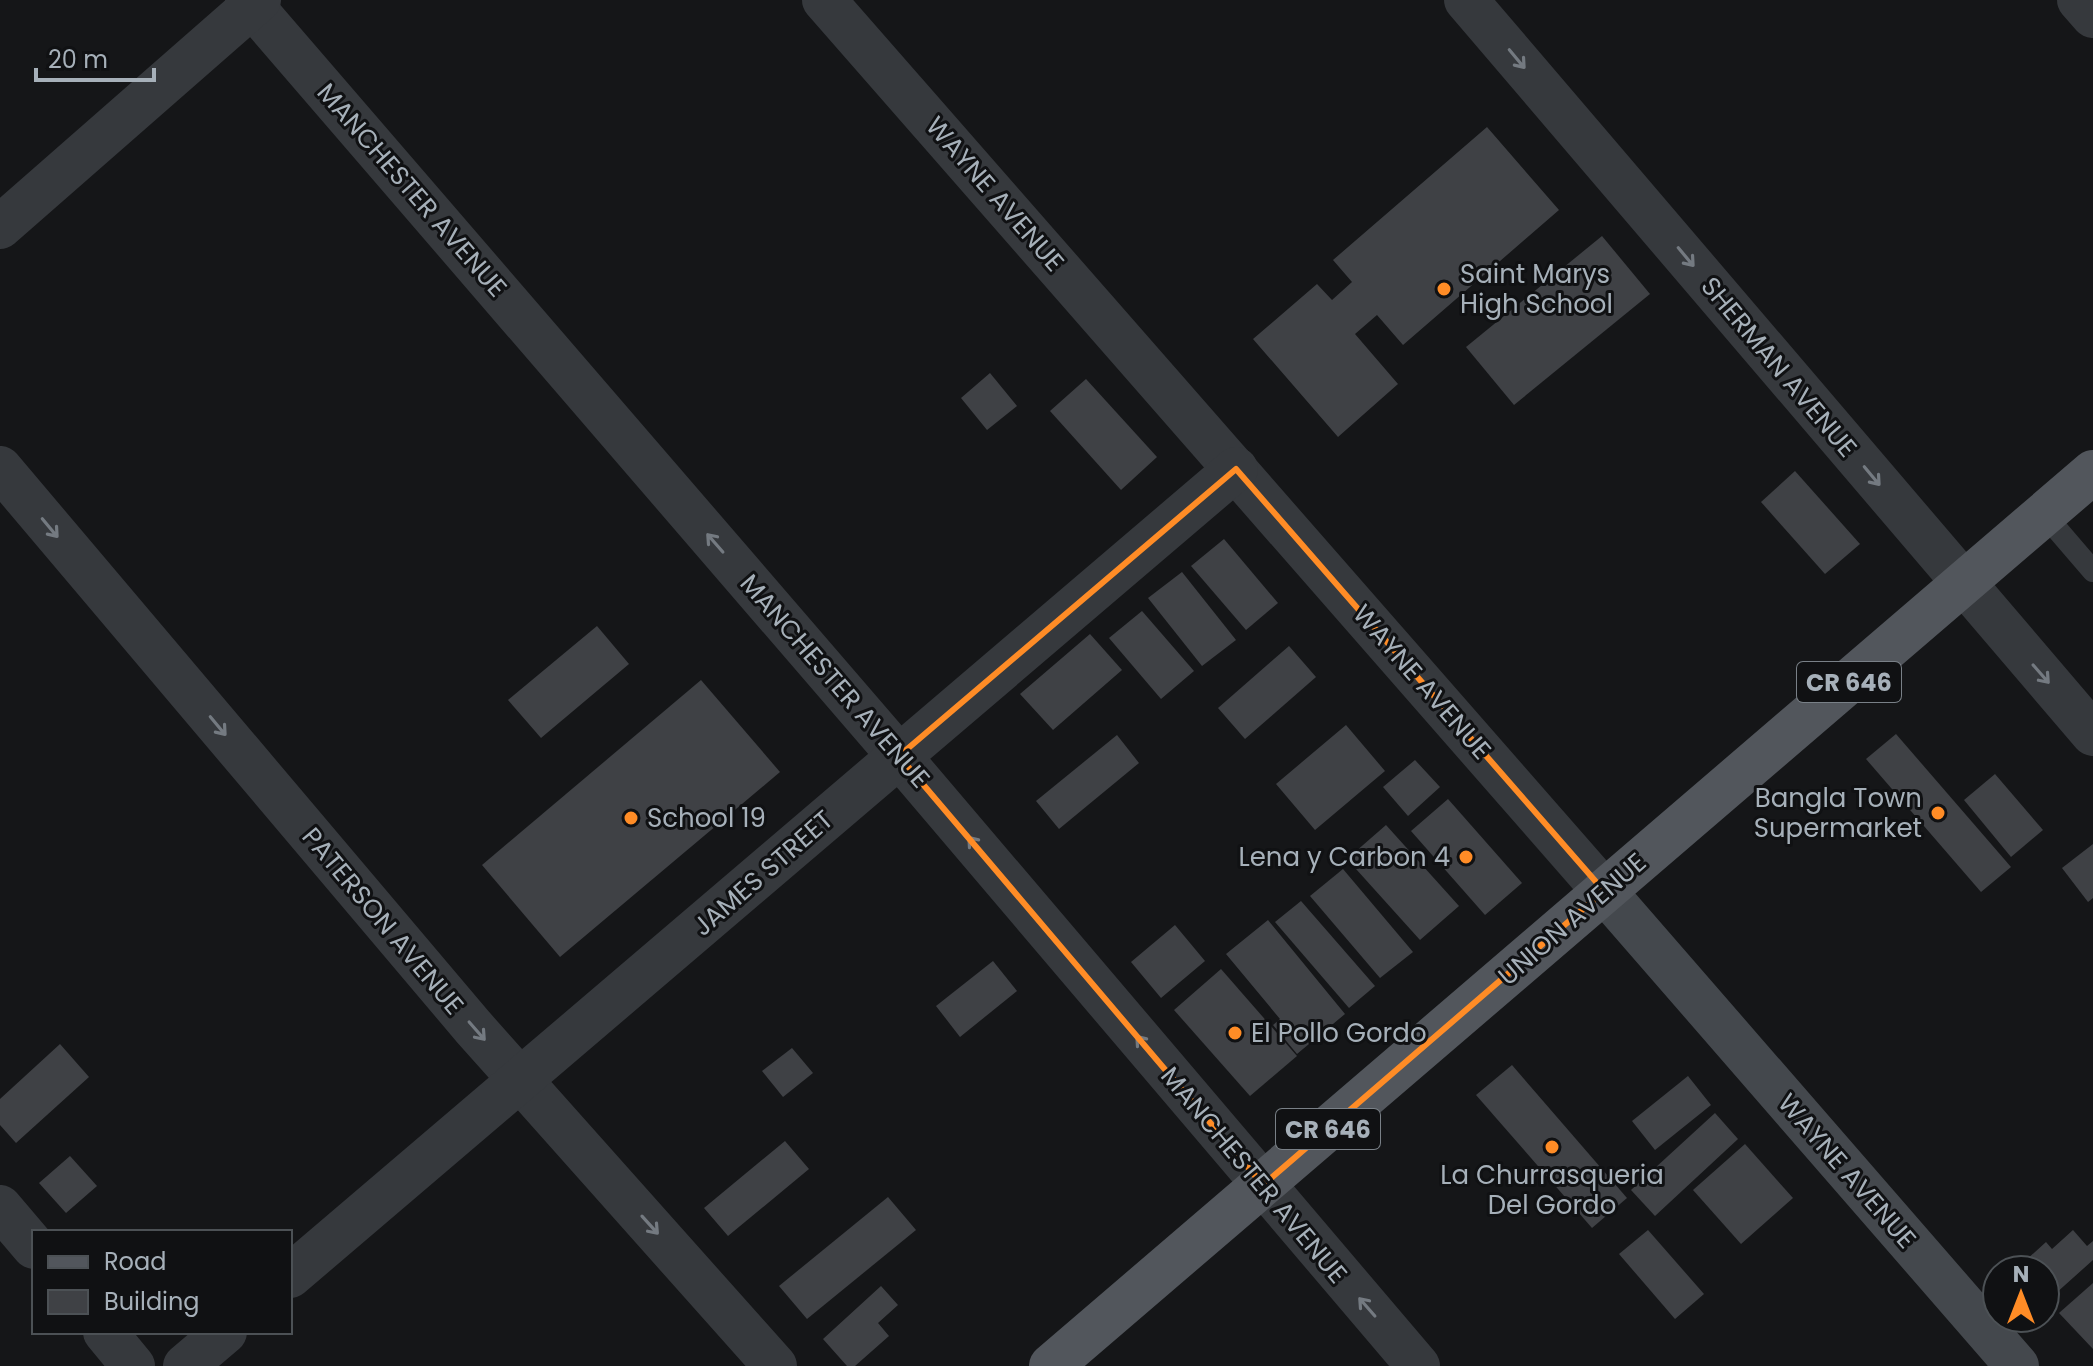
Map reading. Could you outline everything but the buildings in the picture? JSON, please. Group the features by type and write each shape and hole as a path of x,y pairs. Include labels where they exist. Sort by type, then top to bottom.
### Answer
{"main road":[{"name":"UNION AVENUE","path":"1051,1366 2093,472"},
{"name":"WAYNE AVENUE","path":"1604,891 2017,1366"}],"street":[{"name":"WAYNE AVENUE","path":"824,0 1604,891"},
{"name":"SHERMAN AVENUE","path":"1466,0 2093,734"},
{"path":"2079,0 2093,16"},
{"path":"0,227 253,2"},
{"name":"MANCHESTER AVENUE","path":"253,2 1418,1366"},
{"name":"PATERSON AVENUE","path":"0,468 520,1080 775,1366"},
{"name":"JAMES STREET","path":"292,1274 1236,469"},
{"path":"0,1207 32,1245"},
{"path":"107,1334 133,1366"},
{"path":"185,1366 223,1334"}],"lane":[{"path":"2044,514 2088,564"}],"highlighted area":[{"path":"1236,469 1604,891 1263,1185 899,756"}],"place":[{"name":"Saint Marys High School","path":"1444,289"},
{"name":"Bangla Town Supermarket","path":"1938,813"},
{"name":"School 19","path":"631,818"},
{"name":"Lena y Carbon 4","path":"1466,857"},
{"name":"El Pollo Gordo","path":"1235,1033"},
{"name":"La Churrasqueria Del Gordo","path":"1552,1147"}]}
